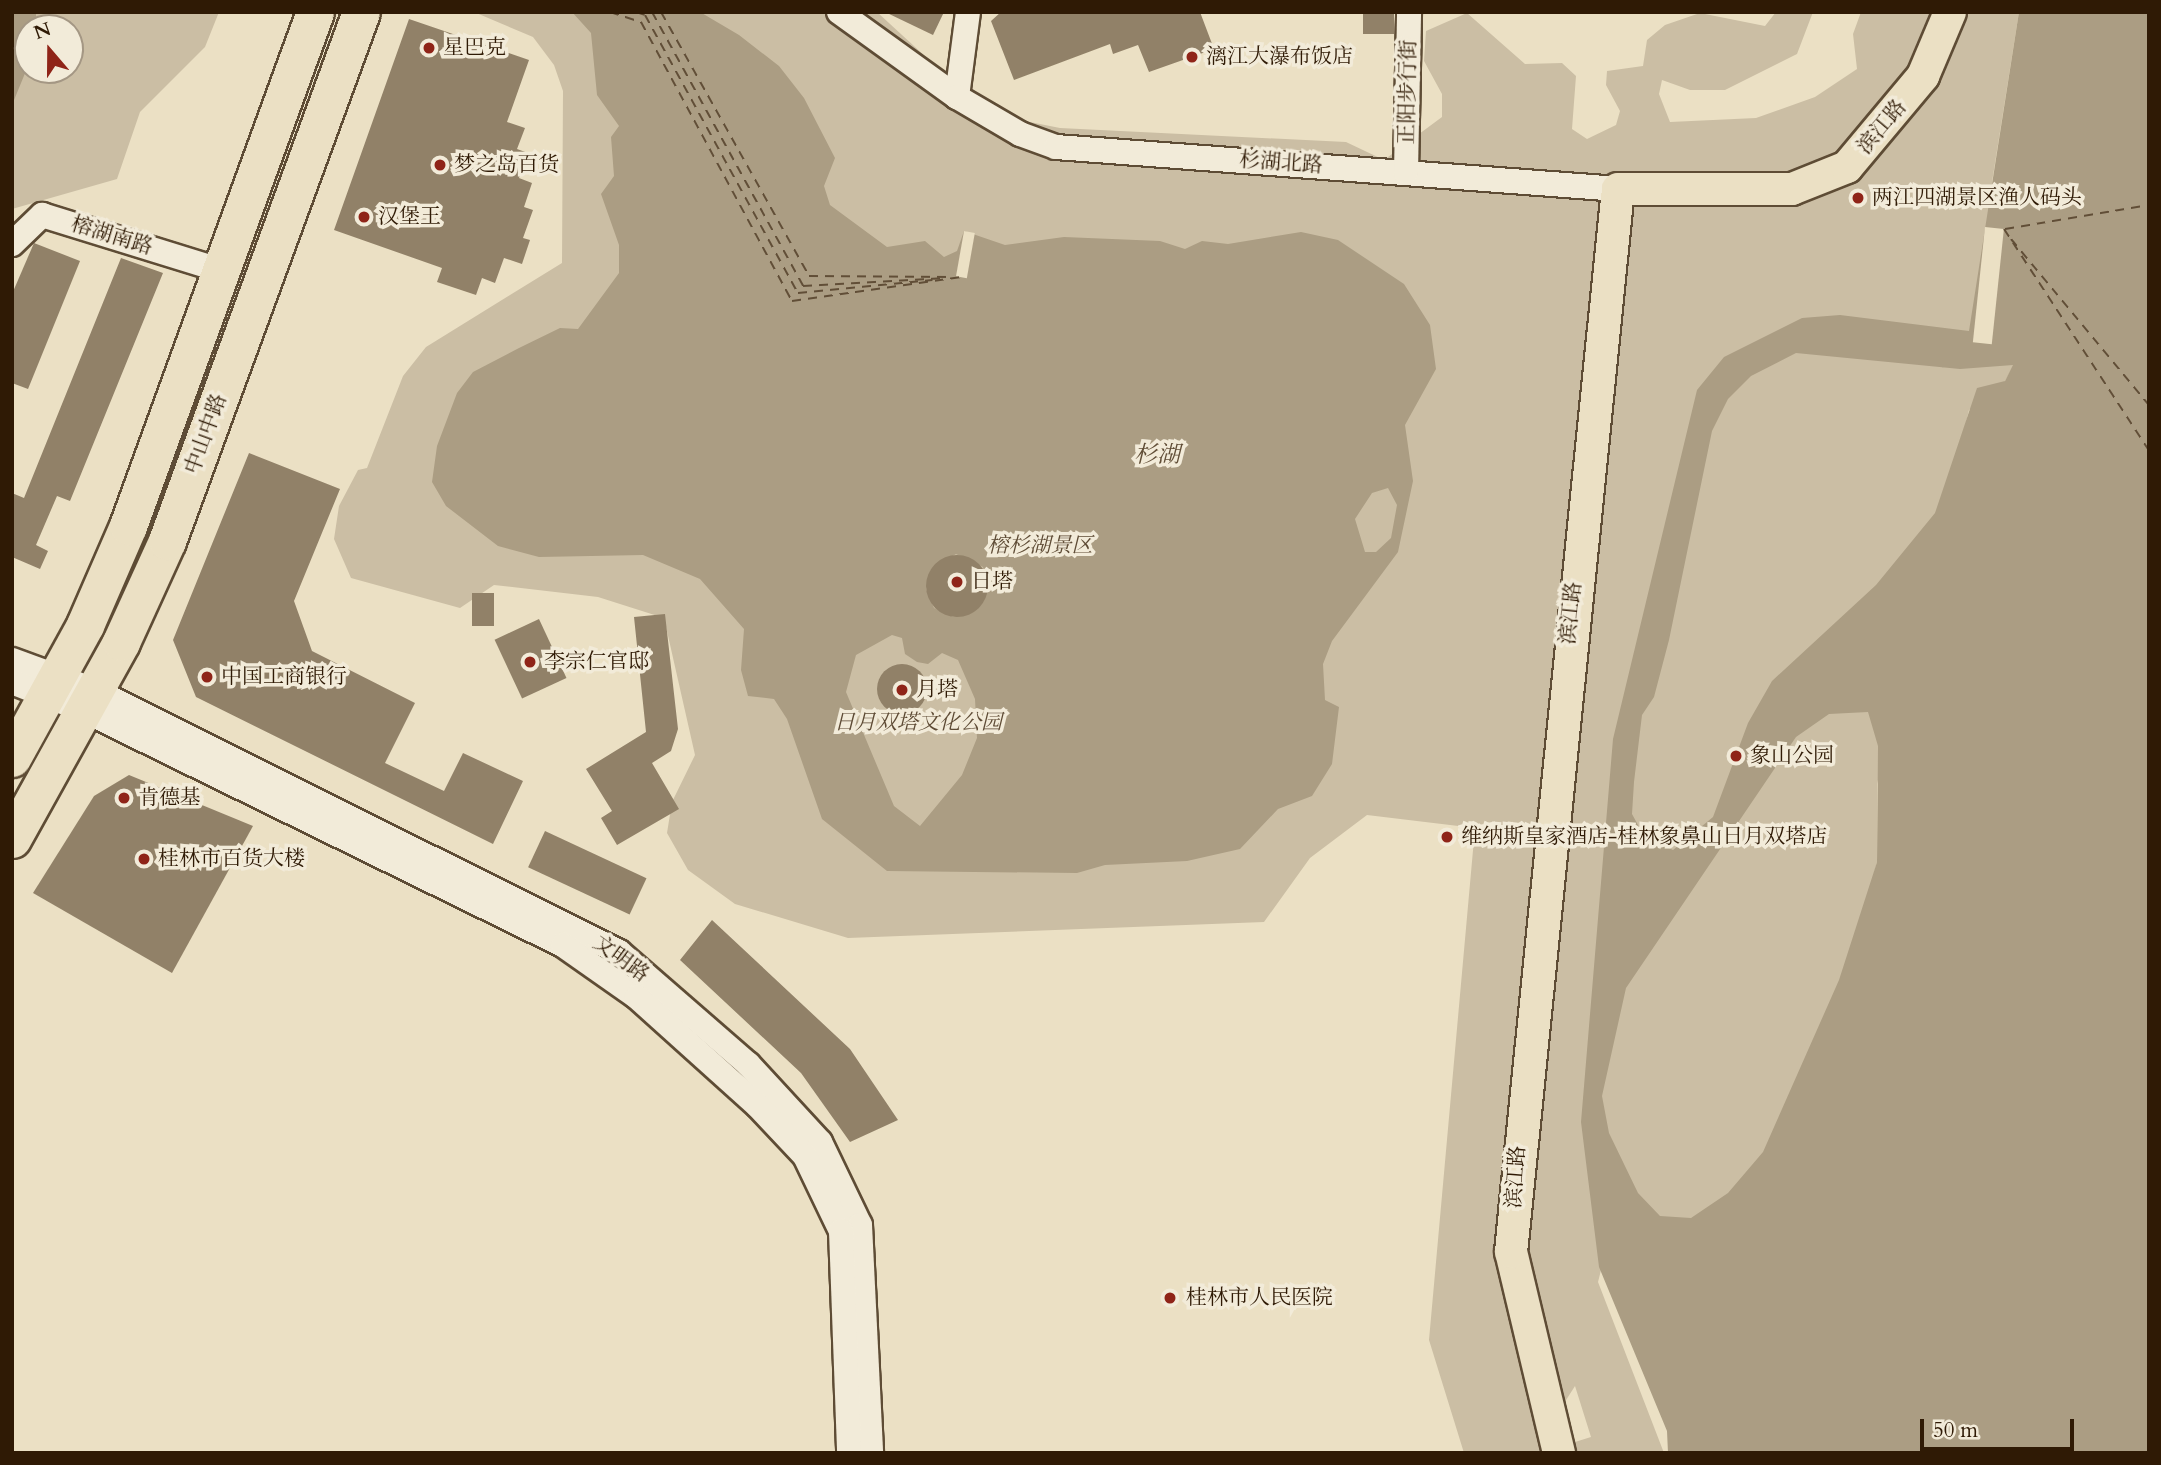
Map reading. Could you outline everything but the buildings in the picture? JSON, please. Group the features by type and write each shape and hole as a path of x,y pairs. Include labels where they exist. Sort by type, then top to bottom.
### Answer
{"highway":[{"name":"中山中路","path":"12,758 53,684 128,526 315,12"},
{"name":"中山中路","path":"12,839 89,700 167,541 361,12"}],"main road":[{"name":"滨江路","path":"1559,1453 1511,1252 1618,189 1792,189 1847,167 1923,76 1950,12"}],"street":[{"name":"杉湖北路","path":"839,12 957,97 1008,129 1056,147 1618,189"},
{"path":"957,97 968,12"},
{"name":"正阳步行街","path":"1406,172 1409,12"},
{"name":"榕湖南路","path":"12,244 42,215 223,271"},
{"path":"12,660 53,684 89,700"},
{"path":"12,682 53,684"},
{"name":"文明路","path":"89,700 562,945 637,997 757,1105 805,1156 841,1231 849,1453"},
{"name":"文明路","path":"89,700 619,952 748,1064 820,1142 860,1225 871,1453"}],"green space":[{"path":"12,12 219,12 205,47 140,112 117,179 12,209"},
{"path":"474,12 877,12 927,58 953,107 1060,128 1346,142 1384,160 1442,117 1442,94 1424,61 1426,31 1467,13 1525,64 1562,63 1576,76 1572,129 1587,139 1616,125 1620,111 1606,85 1607,71 1643,66 1647,40 1665,25 1700,13 1765,26 1776,12 1813,12 1797,54 1725,90 1690,90 1662,80 1659,94 1670,122 1756,118 1815,97 1857,69 1853,34 1861,12 2019,12 1992,182 2014,365 2005,381 1969,410 1877,784 1877,862 1860,929 1774,1163 1687,1243 1614,1218 1598,1282 1664,1453 1578,1453 1575,1442 1591,1437 1575,1386 1561,1408 1566,1453 1464,1453 1429,1340 1475,828 1367,815 1310,858 1264,922 848,938 735,904 688,870 667,833 672,802 695,755 664,618 598,597 494,585 460,608 351,578 334,539 339,506 358,470 367,468 403,376 426,347 562,263 563,91 554,65 533,37"}],"water":[{"path":"12,12 36,12 14,14 14,84 21,84 12,105"},
{"name":"杉湖","path":"572,12 700,12 739,35 779,66 804,98 835,158 824,186 830,205 887,247 925,241 944,257 957,251 964,231 1005,245 1064,237 1160,241 1185,249 1202,241 1228,244 1301,232 1338,240 1404,284 1430,325 1436,369 1405,425 1413,481 1398,552 1332,641 1323,664 1325,700 1339,707 1332,764 1312,796 1278,809 1240,849 1187,861 1105,865 1077,873 887,871 822,819 787,719 774,699 748,696 741,670 744,629 700,579 643,555 539,557 498,546 446,506 432,482 437,446 457,393 473,372 560,328 578,329 619,273 619,245 601,194 614,176 611,137 619,126 597,95 591,33","holes":["1388,488 1397,505 1391,538 1376,552 1365,552 1355,519 1372,493","956,554 983,567 989,587 974,612 953,617 934,608 926,589 931,569","892,635 902,638 905,654 917,662 928,664 942,653 958,660 975,699 977,738 962,775 920,826 894,806 846,692 856,655"]},
{"path":"2019,12 2149,12 2149,1453 1668,1453 1667,1431 1599,1267 1581,1122 1613,739 1697,390 1724,357 1802,318 1840,315 1969,331","holes":["1796,353 1960,369 2013,365 2005,381 1977,388 1935,513 1876,585 1772,681 1748,723 1713,817 1673,850 1644,836 1632,814 1634,782 1642,715 1654,697 1669,640 1712,431 1728,399 1751,376","1868,712 1878,746 1877,862 1839,980 1763,1152 1728,1193 1691,1218 1660,1216 1638,1193 1609,1133 1602,1096 1626,988 1796,737 1829,714"]}],"pier":[{"path":"1985,227 2004,229 1992,344 1973,342"},
{"path":"964,231 975,233 967,278 956,276"}],"ferry route":[{"path":"610,12 641,22 792,301 961,277"},
{"path":"636,12 645,15 798,293 932,280"},
{"path":"652,12 803,286 946,278"},
{"path":"661,12 809,276 953,277"},
{"path":"2005,229 2149,205"},
{"path":"2004,229 2149,451"},
{"path":"2011,239 2149,405"}],"place":[{"name":"星巴克","path":"429,48"},
{"name":"漓江大瀑布饭店","path":"1192,57"},
{"name":"梦之岛百货","path":"440,165"},
{"name":"两江四湖景区渔人码头","path":"1858,198"},
{"name":"汉堡王","path":"364,217"},
{"name":"日塔","path":"957,582"},
{"name":"李宗仁官邸","path":"530,662"},
{"name":"中国工商银行","path":"207,677"},
{"name":"月塔","path":"902,690"},
{"name":"象山公园","path":"1736,756"},
{"name":"肯德基","path":"124,798"},
{"name":"维纳斯皇家酒店-桂林象鼻山日月双塔店","path":"1447,837"},
{"name":"桂林市百货大楼","path":"144,859"},
{"name":"桂林市人民医院","path":"1170,1298"}],"park label":[{"name":"榕杉湖景区","path":"1040,546"},
{"name":"日月双塔文化公园","path":"918,723"}]}
